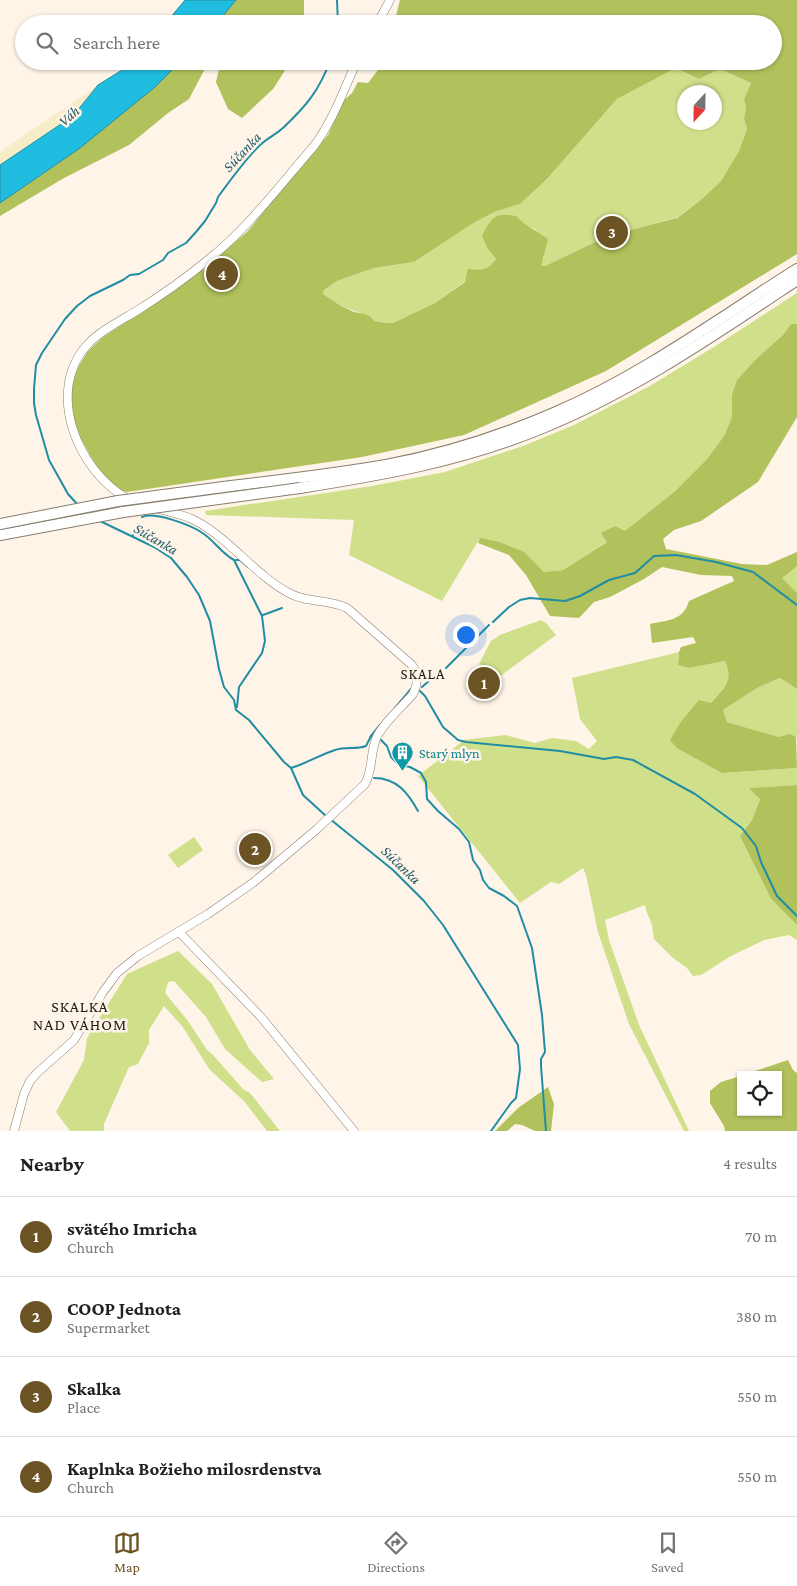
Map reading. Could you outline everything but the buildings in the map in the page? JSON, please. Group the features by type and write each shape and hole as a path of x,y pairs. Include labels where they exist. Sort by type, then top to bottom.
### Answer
{"highway":[{"path":"0,524 118,501 387,465 477,442 566,408 608,387 656,360 797,269"},
{"path":"0,535 123,512 353,480 414,469 452,459 536,431 611,396 699,344 797,280"}],"main road":[{"path":"382,15 390,0"},
{"path":"14,1131 24,1094 30,1081 74,1040 114,977 138,956 208,914 254,882 326,821 366,784 370,774 375,740 379,732 413,694 416,688 417,675 415,669 347,608 290,594 267,578 210,530 197,522 178,514 141,504 118,492 98,473 85,455 73,430 67,402 73,369 88,344 100,334 154,300 217,252 259,211 314,146 332,119 353,70"},
{"path":"179,932 261,1017 354,1131"}],"green space":[{"path":"236,0 304,0 304,15 224,15"},
{"path":"400,0 797,0 797,254 606,371 464,435 362,457 127,492 118,490 96,466 72,418 72,386 77,369 88,351 102,338 173,291 199,271 206,269 215,279 222,273 215,264 216,258 247,232 328,135 343,101 352,93 358,82 368,83 378,70 672,70 617,99 547,179 520,204 494,212 472,224 414,262 374,268 337,281 324,290 323,294 341,306 354,312 365,314 374,321 393,323 435,303 465,282 468,269 484,269 493,263 496,259 488,249 482,236 488,224 498,216 516,216 527,226 548,239 541,266 545,266 610,235 677,218 702,199 721,181 739,151 747,129 744,119 746,108 744,99 751,83 722,70 782,70 782,15 396,15"},
{"path":"172,70 204,70 189,99 168,113 129,145 64,178 0,216 0,203 80,148 155,87"},
{"path":"219,70 285,70 273,89 242,118 228,109 216,82"},
{"path":"672,70 680,70 699,79 718,70 722,70 751,83 744,99 746,108 744,119 747,129 739,151 721,181 702,199 676,218 610,235 545,266 540,266 544,256 536,230 523,224 516,216 488,249 496,259 492,266 479,271 435,303 393,323 374,321 371,317 341,306 323,294 324,290 337,281 374,268 414,262 472,224 494,212 520,204 547,179 617,99"},
{"path":"680,70 718,70 699,79"},
{"path":"797,293 797,324 791,324 783,335 755,360 737,380 732,394 732,417 724,436 707,459 674,492 624,532 615,526 602,533 608,541 563,570 544,572 537,565 480,538 442,601 349,555 354,520 206,515 205,511 372,486 445,472 523,446 574,425 648,387"},
{"path":"791,324 797,324 797,417 758,482 701,521 674,530 663,539 666,549 742,564 767,565 797,552 797,566 782,578 797,593 797,689 780,678 757,688 723,710 727,722 779,737 790,734 796,737 797,768 722,773 677,748 670,740 680,723 699,700 711,703 724,689 728,680 728,668 725,661 689,668 678,665 681,647 696,643 693,637 652,643 650,624 674,619 683,612 689,601 734,581 732,576 701,575 662,567 610,597 594,602 579,618 550,616 526,575 509,555 478,543 480,538 499,542 524,552 544,572 563,570 607,542 601,533 615,526 625,531 674,492 707,459 724,436 732,417 732,394 737,380 755,360 783,335"},
{"path":"797,566 797,593 781,578"},
{"path":"541,620 556,635 499,677 495,670 479,664 491,641 500,635"},
{"path":"679,652 678,665 689,668 725,661 728,668 728,680 724,689 711,703 722,773 797,768 797,785 750,788 760,798 752,820 740,836 771,899 797,925 797,940 789,935 764,940 731,956 701,975 693,976 687,968 673,958 654,939 652,925 645,905 605,920 609,940 639,1025 689,1131 684,1131 629,1024 598,932 583,868 559,884 551,882 520,903 418,776 464,740 505,735 535,743 552,738 576,741 589,749 597,741 580,719 572,678"},
{"path":"780,678 797,689 797,739 796,737 779,737 727,722 723,710 757,688"},
{"path":"797,785 797,925 771,899 740,836 752,820 760,799 749,788"},
{"path":"194,837 203,850 178,868 168,855"},
{"path":"178,951 212,984 250,1050 274,1079 262,1082 225,1049 206,1017 174,981 168,982 165,993 188,1021 207,1050 243,1089 250,1093 280,1131 267,1131 244,1101 210,1070 182,1026 164,1006 149,1030 149,1043 138,1064 129,1067 104,1124 104,1131 70,1131 56,1112 84,1060 87,1038 127,974"},
{"path":"788,1060 793,1070 797,1073 797,1131 725,1131 710,1103 710,1091 721,1082 737,1077 737,1116 782,1116 782,1071 755,1071"},
{"path":"548,1087 554,1104 551,1131 535,1131 515,1124 507,1131 495,1131 518,1108"}],"sand":[{"path":"98,85 73,116 0,165 0,152"}],"water":[{"path":"185,0 236,0 224,15 172,15"},
{"path":"122,70 172,70 155,87 80,148 0,203 0,165 73,116 98,85"}],"waterway":[{"name":"Súčanka","path":"337,0 338,15"},
{"name":"Súčanka","path":"78,505 68,494 49,460 36,415 34,403 36,365 42,353 65,319 90,296 130,275 139,274 163,260 168,253 186,243 205,221 218,197 248,158 262,143 284,127 305,105 316,90 326,70"},
{"path":"142,517 163,517 196,529 206,535 225,554 234,560 262,616 265,641 262,653 239,687 237,707"},
{"name":"Súčanka","path":"100,521 154,547 171,558 187,577 199,595 210,621 224,687 234,700 236,710 249,720 291,768 303,795 326,816"},
{"path":"133,535 138,524"},
{"path":"493,622 509,607 520,600 530,598 565,601 580,596 609,580 635,573 654,556 676,555 716,562 753,572 797,605"},
{"path":"236,560 240,560 248,567"},
{"path":"263,615 282,608"},
{"path":"446,668 489,625"},
{"path":"422,687 437,674"},
{"path":"395,708 411,689"},
{"path":"420,691 425,696 443,727 458,740 560,751 604,759 616,757 633,760 695,794 742,828 756,846 761,862 777,896 797,916"},
{"path":"371,736 380,725"},
{"path":"291,768 335,750 366,746 371,736 374,737"},
{"path":"381,740 387,746 391,757 399,765 410,767 421,773 426,782 427,799 459,829 469,842 473,860 489,888 517,906 532,948 542,1015 545,1052 541,1059 541,1066 546,1131"},
{"path":"374,778 389,781 401,788 418,811"},
{"name":"Súčanka","path":"330,819 393,870 424,901 443,925 518,1045 520,1069 516,1098 491,1131"}],"place":[{"name":"Skalka","path":"612,232"},
{"name":"Kaplnka Božieho milosrdenstva","path":"222,274"},
{"name":"svätého Imricha","path":"484,683"},
{"name":"Starý mlyn","path":"403,772"},
{"name":"COOP Jednota","path":"255,849"}],"district":[{"name":"SKALA","path":"423,674"},
{"name":"SKALKA NAD VÁHOM","path":"80,1015"}],"water label":[{"name":"Váh","path":"69,116"}]}
